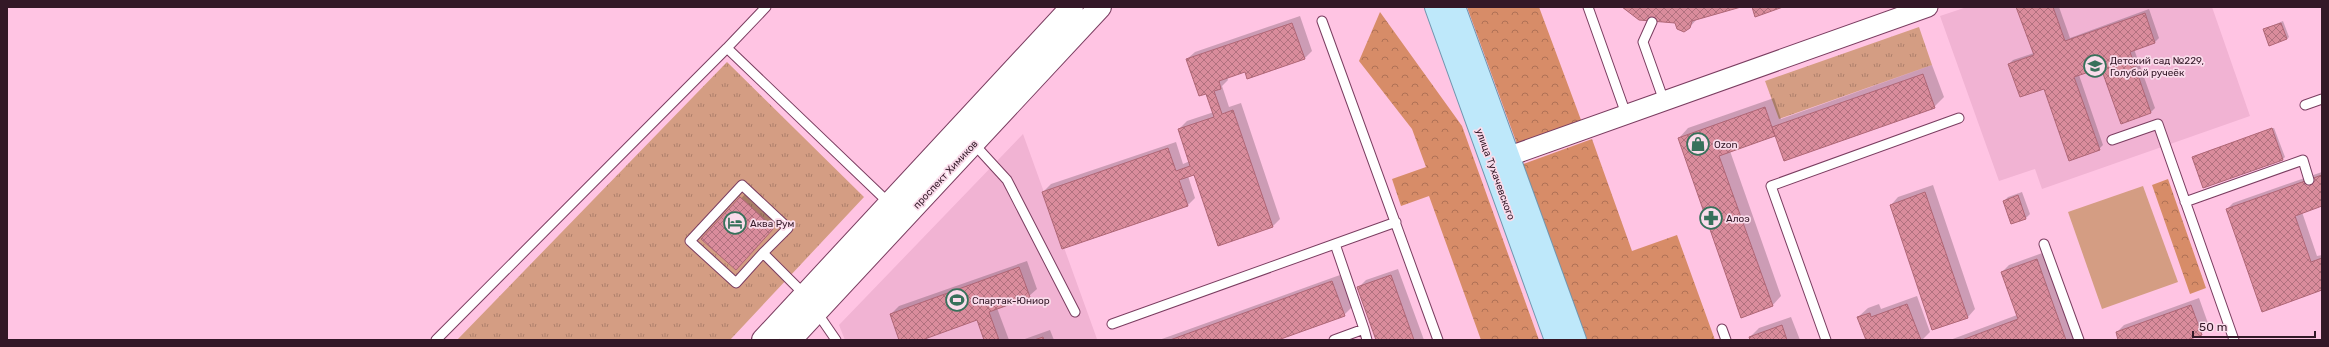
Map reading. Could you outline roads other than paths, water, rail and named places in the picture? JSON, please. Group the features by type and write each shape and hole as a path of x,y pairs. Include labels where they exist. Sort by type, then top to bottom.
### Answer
{"main road":[{"name":"проспект Химиков","path":"763,340 811,303 897,211 1072,7"},
{"name":"проспект Химиков","path":"897,211 974,144 1100,7"},
{"name":"улица Тухачевского","path":"1436,7 1556,340"},
{"name":"улица Тухачевского","path":"1454,7 1507,157 1575,340"},
{"name":"проспект Химиков","path":"790,340 811,303"}],"street":[{"path":"1507,157 1928,7"}],"lane":[{"path":"436,340 766,7"},
{"path":"1588,7 1626,114"},
{"path":"1322,21 1438,340"},
{"path":"1652,22 1643,42 1664,101"},
{"path":"727,48 897,211"},
{"path":"2306,105 2322,99"},
{"path":"1826,340 1771,186 1959,118"},
{"path":"2112,140 2158,124 2234,340"},
{"path":"974,144 1007,180 1075,312"},
{"path":"2185,202 2303,160 2309,180"},
{"path":"742,185 788,228 763,253 736,283 690,241 742,185"},
{"path":"1112,324 1396,222"},
{"path":"1335,244 1368,340"},
{"path":"2044,244 2079,340"},
{"path":"763,253 811,303 836,340"},
{"path":"1334,340 1364,329"},
{"path":"1722,329 1726,340"}],"place":[{"name":"Детский сад №229, Голубой ручеёк","path":"2095,66"},
{"name":"Ozon","path":"1698,144"},
{"name":"Алоэ","path":"1711,218"},
{"name":"Аква Рум","path":"735,223"},
{"name":"Спартак-Юниор","path":"957,300"}]}
